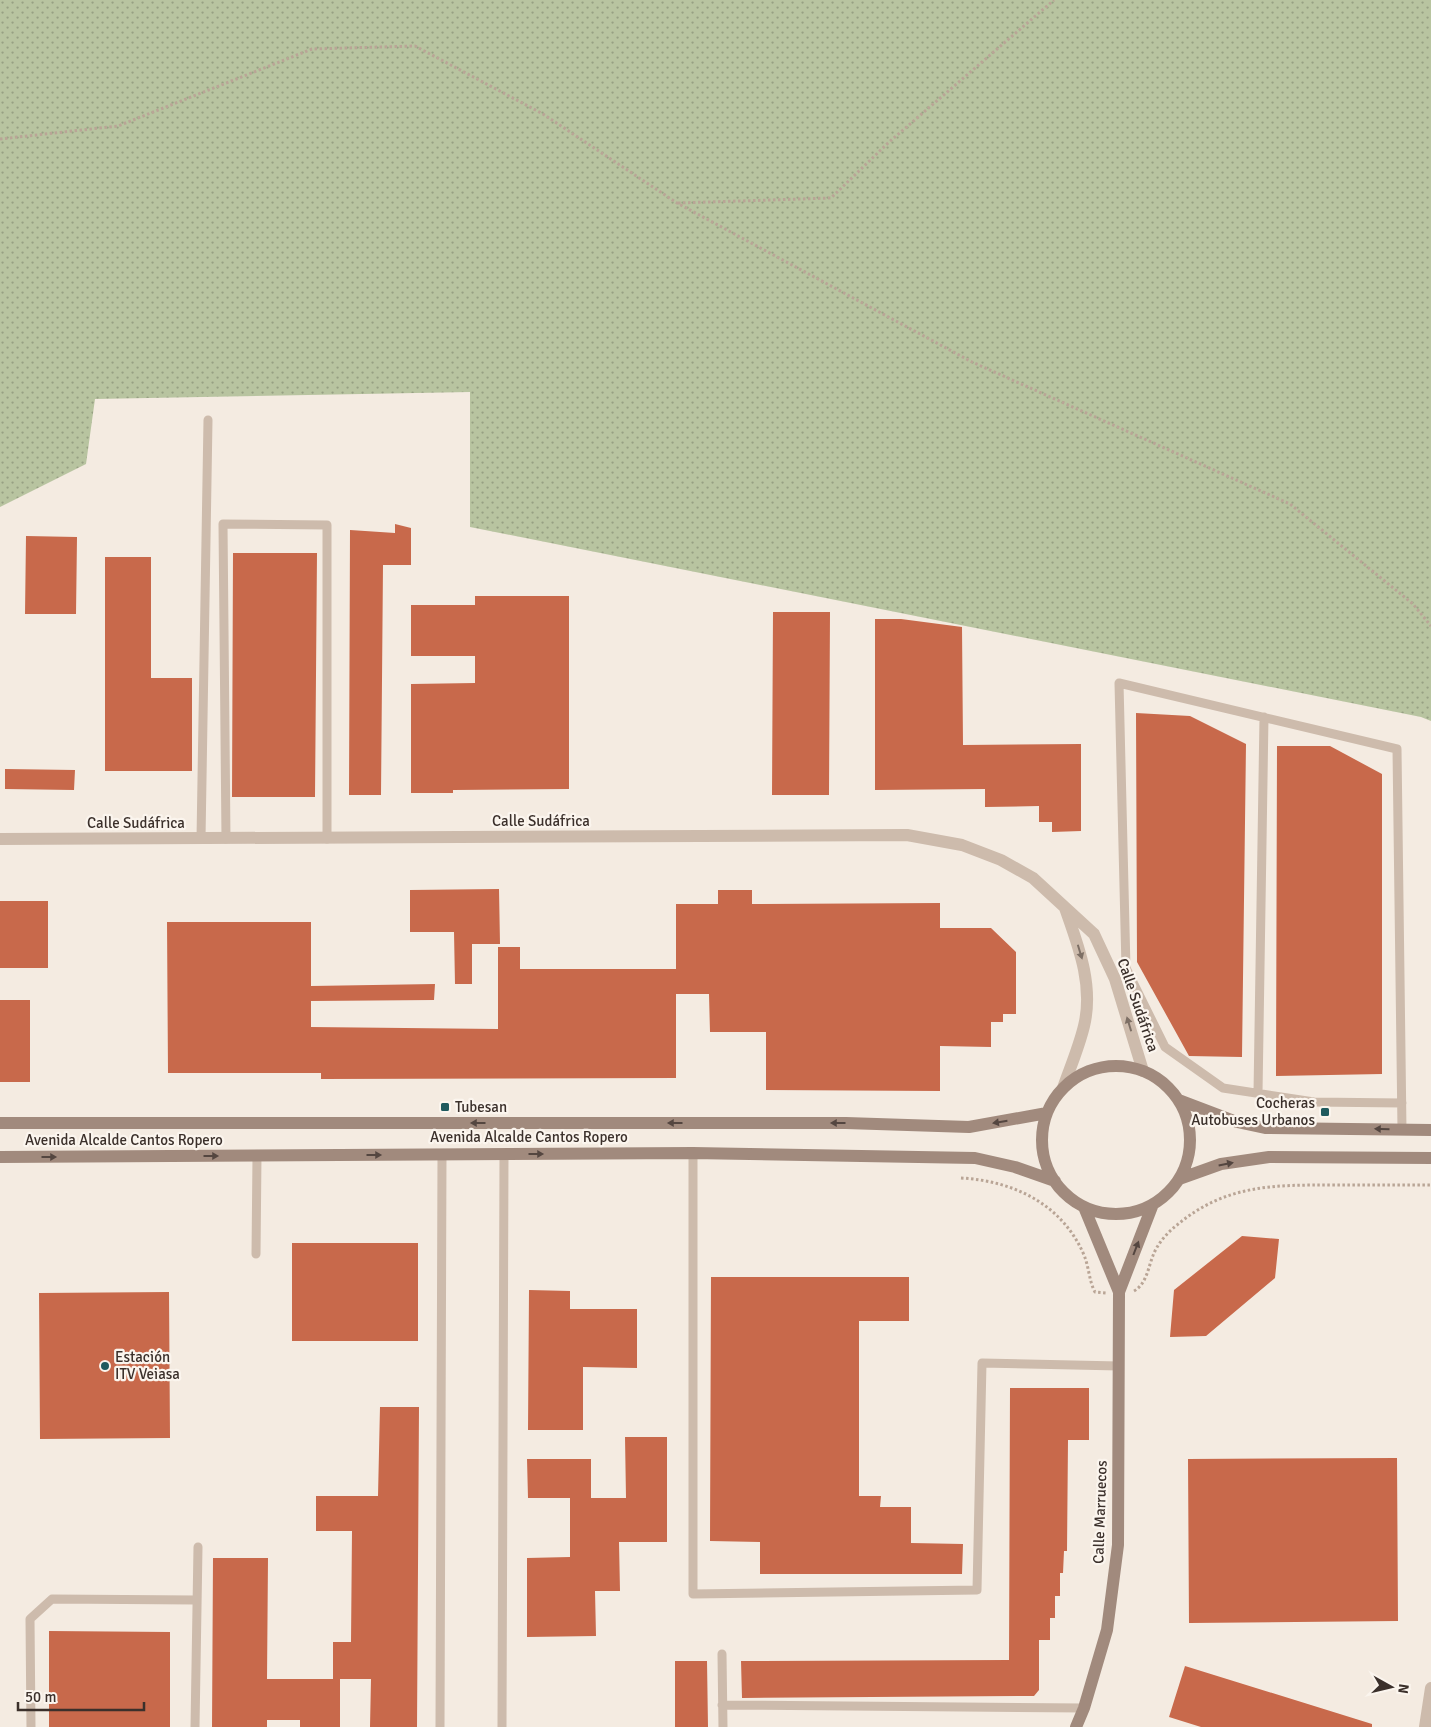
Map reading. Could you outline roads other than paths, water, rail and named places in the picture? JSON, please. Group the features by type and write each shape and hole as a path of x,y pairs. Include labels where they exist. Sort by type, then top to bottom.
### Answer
{"main road":[{"path":"1122,1066 1144,1071 1164,1082 1179,1100 1187,1119 1190,1140 1188,1160 1179,1179 1168,1193 1154,1204 1131,1212 1107,1213 1084,1206 1068,1196 1055,1181 1045,1160 1042,1136 1048,1113 1063,1088 1080,1075 1100,1067 1122,1066"},
{"path":"1179,1100 1237,1122 1265,1128 1431,1130"},
{"name":"Avenida Alcalde Cantos Ropero","path":"0,1123 846,1123 969,1127 1048,1113"},
{"name":"Avenida Alcalde Cantos Ropero","path":"0,1157 693,1152 975,1158 1015,1167 1055,1181"},
{"path":"1179,1179 1221,1164 1269,1158 1431,1158"},
{"name":"Calle Marruecos","path":"1076,1727 1084,1708 1107,1630 1118,1545 1119,1292 1154,1204"},
{"name":"Calle Marruecos","path":"1084,1206 1119,1292"}],"street":[{"name":"Calle Sudáfrica","path":"0,839 907,835 962,845 1001,860 1032,878 1094,934 1115,979 1144,1071"},
{"name":"Calle Sudáfrica","path":"1063,1088 1085,1024 1087,989 1082,956 1064,906"},
{"path":"1425,1727 1431,1688"}],"lane":[{"path":"201,839 208,420"},
{"path":"226,839 223,524 327,526 327,838"},
{"path":"1402,1103 1314,1102 1223,1088 1165,1047 1126,968 1119,683 1397,749 1402,1103 1402,1130"},
{"path":"1258,1093 1264,717"},
{"path":"693,1152 693,1594 977,1590 982,1363 1118,1366"},
{"path":"440,1727 442,1154"},
{"path":"502,1727 504,1154"},
{"path":"256,1254 257,1156"},
{"path":"195,1727 198,1547"},
{"path":"31,1727 30,1619 52,1599 196,1600"},
{"path":"722,1654 723,1727"},
{"path":"722,1705 1084,1708"}],"place":[{"name":"Tubesan","path":"445,1107"},
{"name":"Cocheras Autobuses Urbanos","path":"1325,1112"},
{"name":"Estación ITV Veiasa","path":"105,1366"}]}
